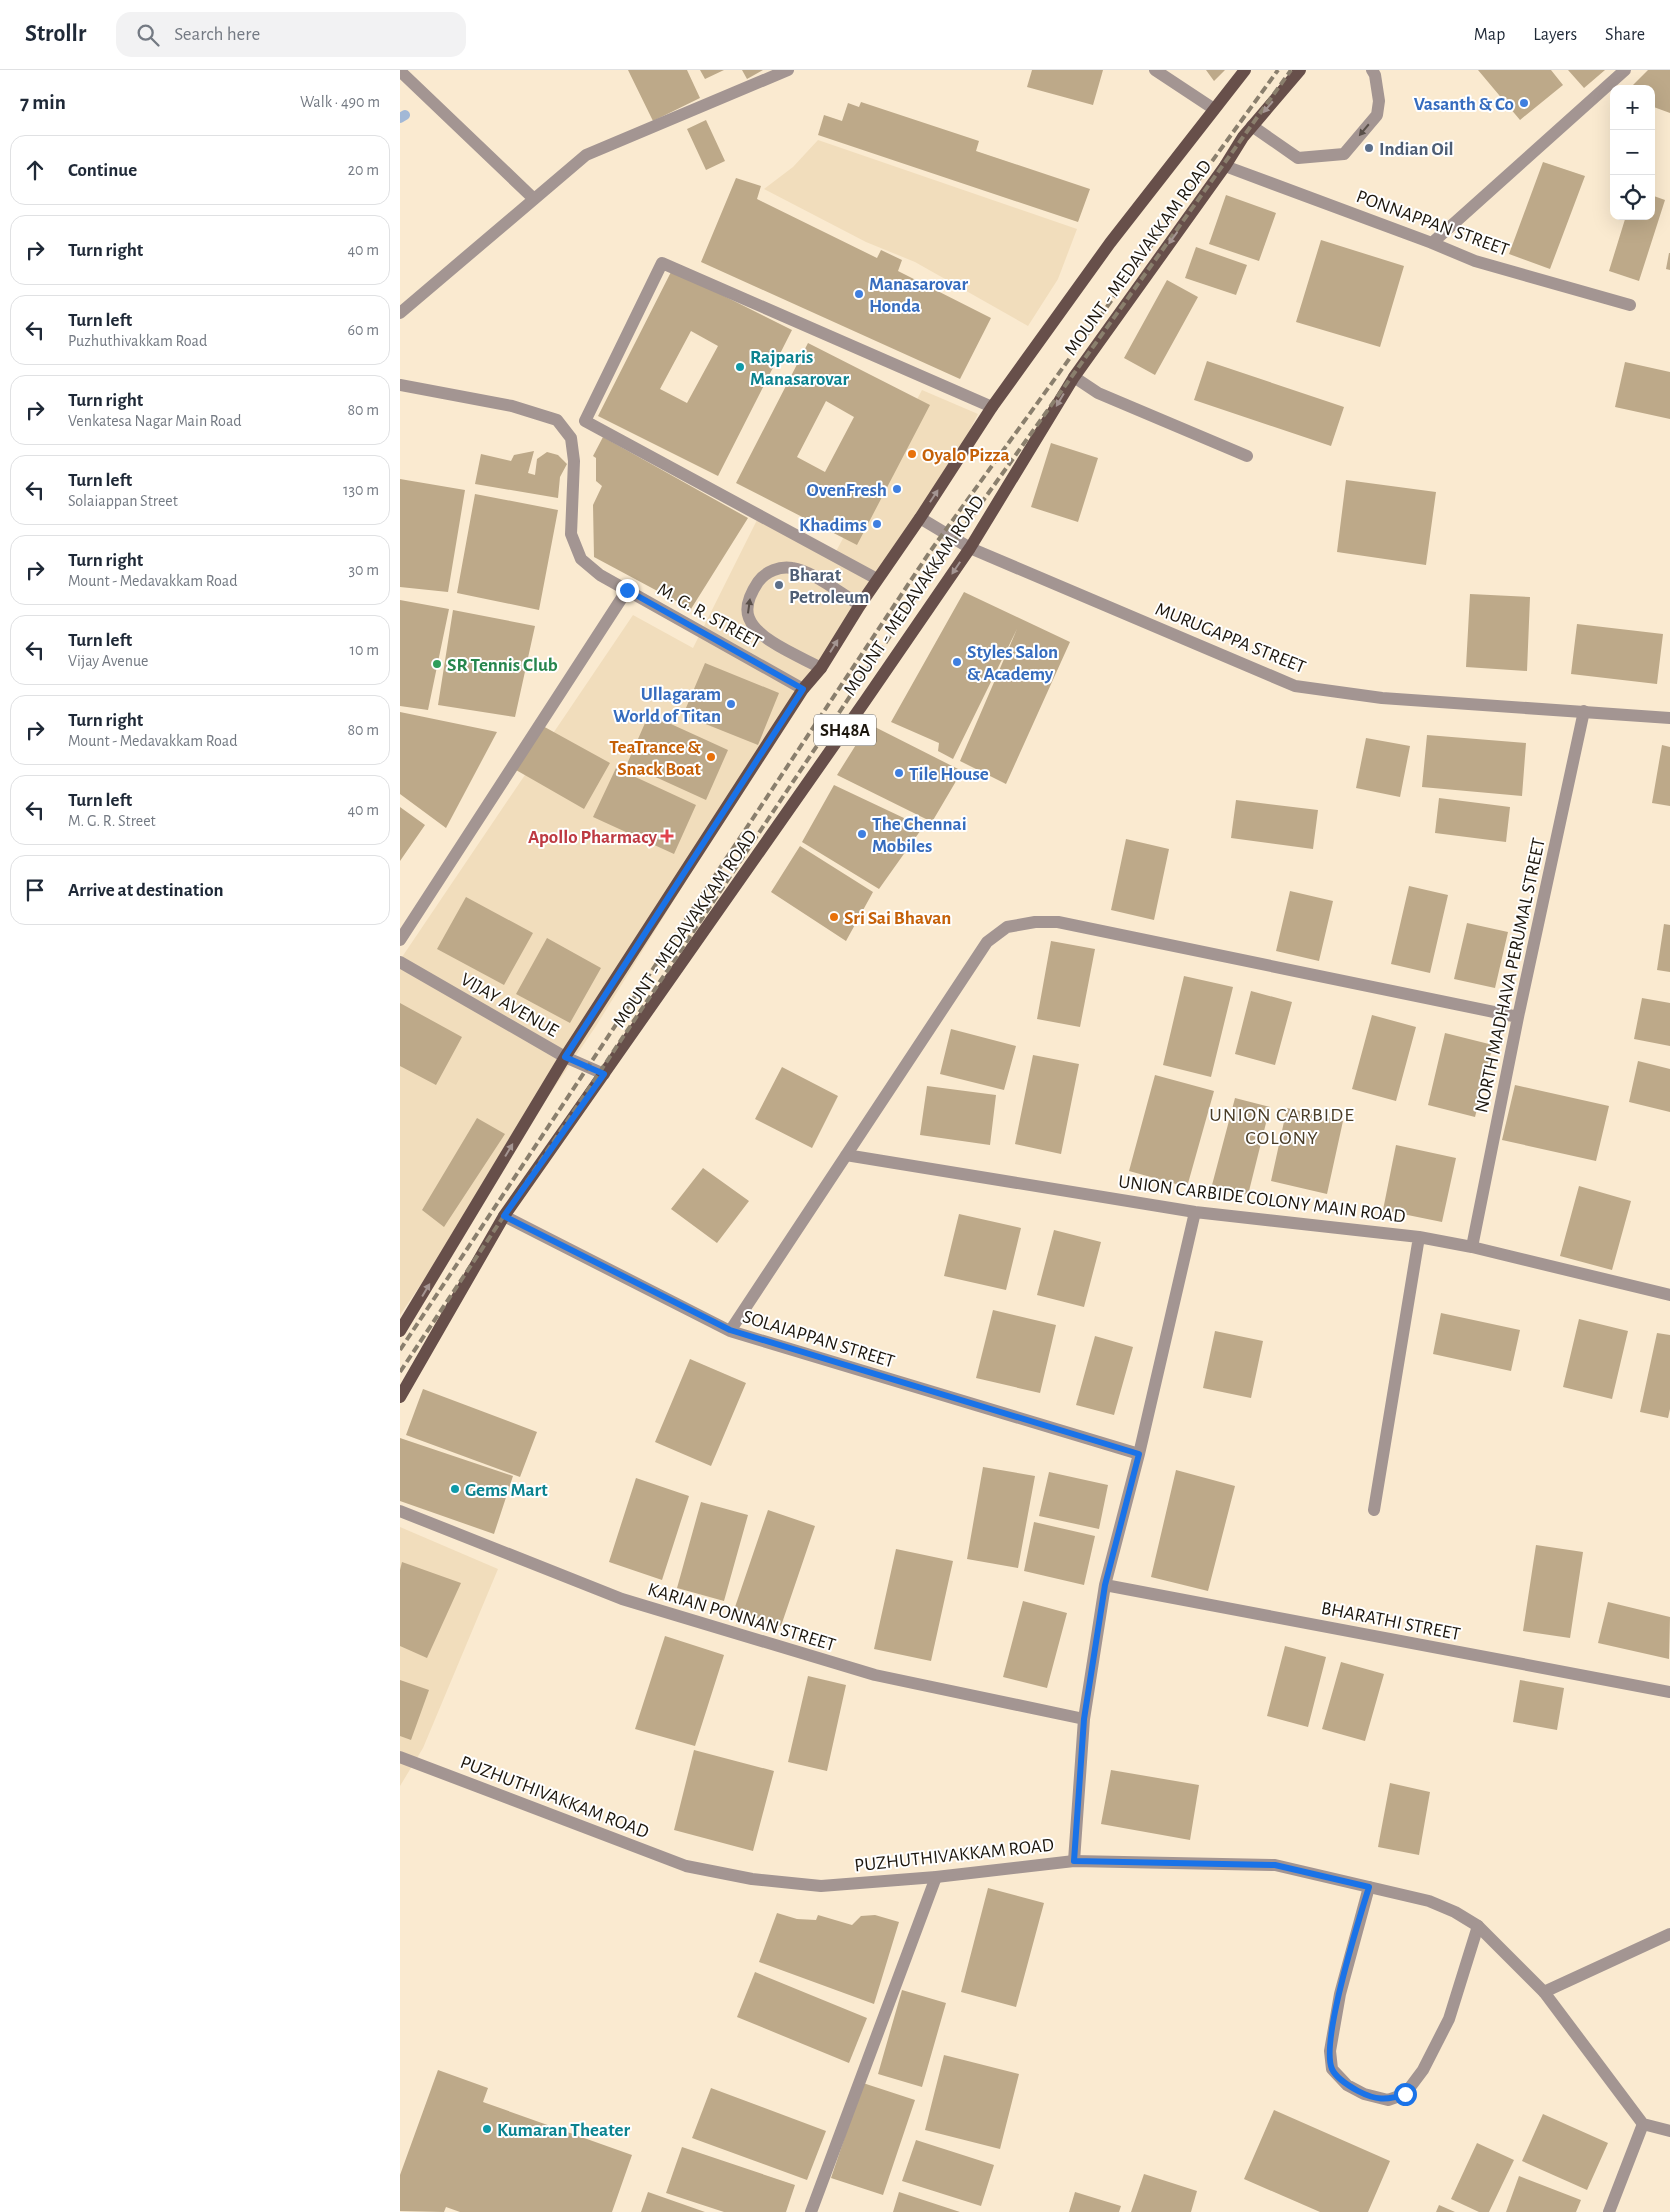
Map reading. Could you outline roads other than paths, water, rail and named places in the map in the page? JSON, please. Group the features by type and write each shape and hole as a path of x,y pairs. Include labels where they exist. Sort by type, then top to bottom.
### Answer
{"main road":[{"name":"MOUNT - MEDAVAKKAM ROAD","path":"400,1331 565,1057 803,689 821,668 877,579 920,518 992,407 1110,243 1245,70"},
{"name":"MOUNT - MEDAVAKKAM ROAD","path":"400,1397 504,1216 970,548 1074,377 1252,126 1300,70"}],"street":[{"path":"400,313 586,155 788,70"},
{"path":"1155,70 1214,109"},
{"path":"1252,126 1298,158 1344,154 1377,115 1379,100 1375,75 1372,70"},
{"path":"1432,242 1625,70"},
{"path":"400,71 534,199"},
{"name":"PONNAPPAN STREET","path":"1225,166 1432,242 1475,261 1630,305"},
{"path":"877,579 584,421 662,263 992,407"},
{"path":"1074,377 1098,393 1247,456"},
{"name":"M. G. R. STREET","path":"400,385 512,406 557,420 571,438 574,462 571,534 581,559 600,575 803,689"},
{"name":"MURUGAPPA STREET","path":"920,518 970,548 1295,686 1382,698 1670,718"},
{"path":"821,668 766,638 753,625 749,618 747,607 759,580 776,568 794,568 805,572 860,605"},
{"path":"400,940 627,590"},
{"name":"NORTH MADHAVA PERUMAL STREET","path":"1472,1247 1518,1017 1584,711"},
{"path":"730,1330 987,942 1007,927 1035,922 1058,922 1518,1017"},
{"name":"VIJAY AVENUE","path":"400,962 565,1057 604,1074"},
{"name":"UNION CARBIDE COLONY MAIN ROAD","path":"846,1156 1195,1212 1419,1237 1472,1247 1670,1295"},
{"path":"1074,1861 1084,1719 1105,1585 1139,1454 1195,1212"},
{"name":"SOLAIAPPAN STREET","path":"504,1216 730,1330 1139,1454"},
{"path":"1374,1510 1419,1237"},
{"name":"KARIAN PONNAN STREET","path":"400,1510 622,1599 875,1675 1084,1719"},
{"name":"BHARATHI STREET","path":"1105,1585 1670,1692"},
{"name":"PUZHUTHIVAKKAM ROAD","path":"400,1757 686,1866 752,1879 821,1886 936,1878 1074,1861 1275,1865 1430,1902 1455,1912 1478,1926 1544,1992 1643,2124"},
{"path":"811,2212 936,1878"},
{"path":"1369,1887 1340,1994 1330,2051 1332,2069 1347,2085 1364,2094 1388,2100 1405,2094 1423,2070 1449,2019 1478,1926"},
{"path":"1544,1992 1670,1934"},
{"path":"1609,2212 1643,2124 1670,2131"}],"waterway":[{"path":"400,118 405,115"}],"railway":[{"path":"400,1350 929,553 1278,70"},
{"path":"400,1372 942,558 1291,70"}],"place":[{"name":"Vasanth & Co","path":"1524,103"},
{"name":"Indian Oil","path":"1369,148"},
{"name":"Manasarovar Honda","path":"859,294"},
{"name":"Rajparis Manasarovar","path":"740,367"},
{"name":"Oyalo Pizza","path":"912,454"},
{"name":"OvenFresh","path":"897,489"},
{"name":"Khadims","path":"877,524"},
{"name":"Bharat Petroleum","path":"779,585"},
{"name":"Styles Salon & Academy","path":"957,662"},
{"name":"SR Tennis Club","path":"437,664"},
{"name":"Ullagaram World of Titan","path":"731,704"},
{"name":"TeaTrance & Snack Boat","path":"711,757"},
{"name":"Tile House","path":"899,773"},
{"name":"The Chennai Mobiles","path":"862,834"},
{"name":"Apollo Pharmacy","path":"667,836"},
{"name":"Sri Sai Bhavan","path":"834,917"},
{"name":"Gems Mart","path":"455,1489"},
{"name":"Kumaran Theater","path":"487,2129"}],"district":[{"name":"UNION CARBIDE COLONY","path":"1282,1126"}]}
